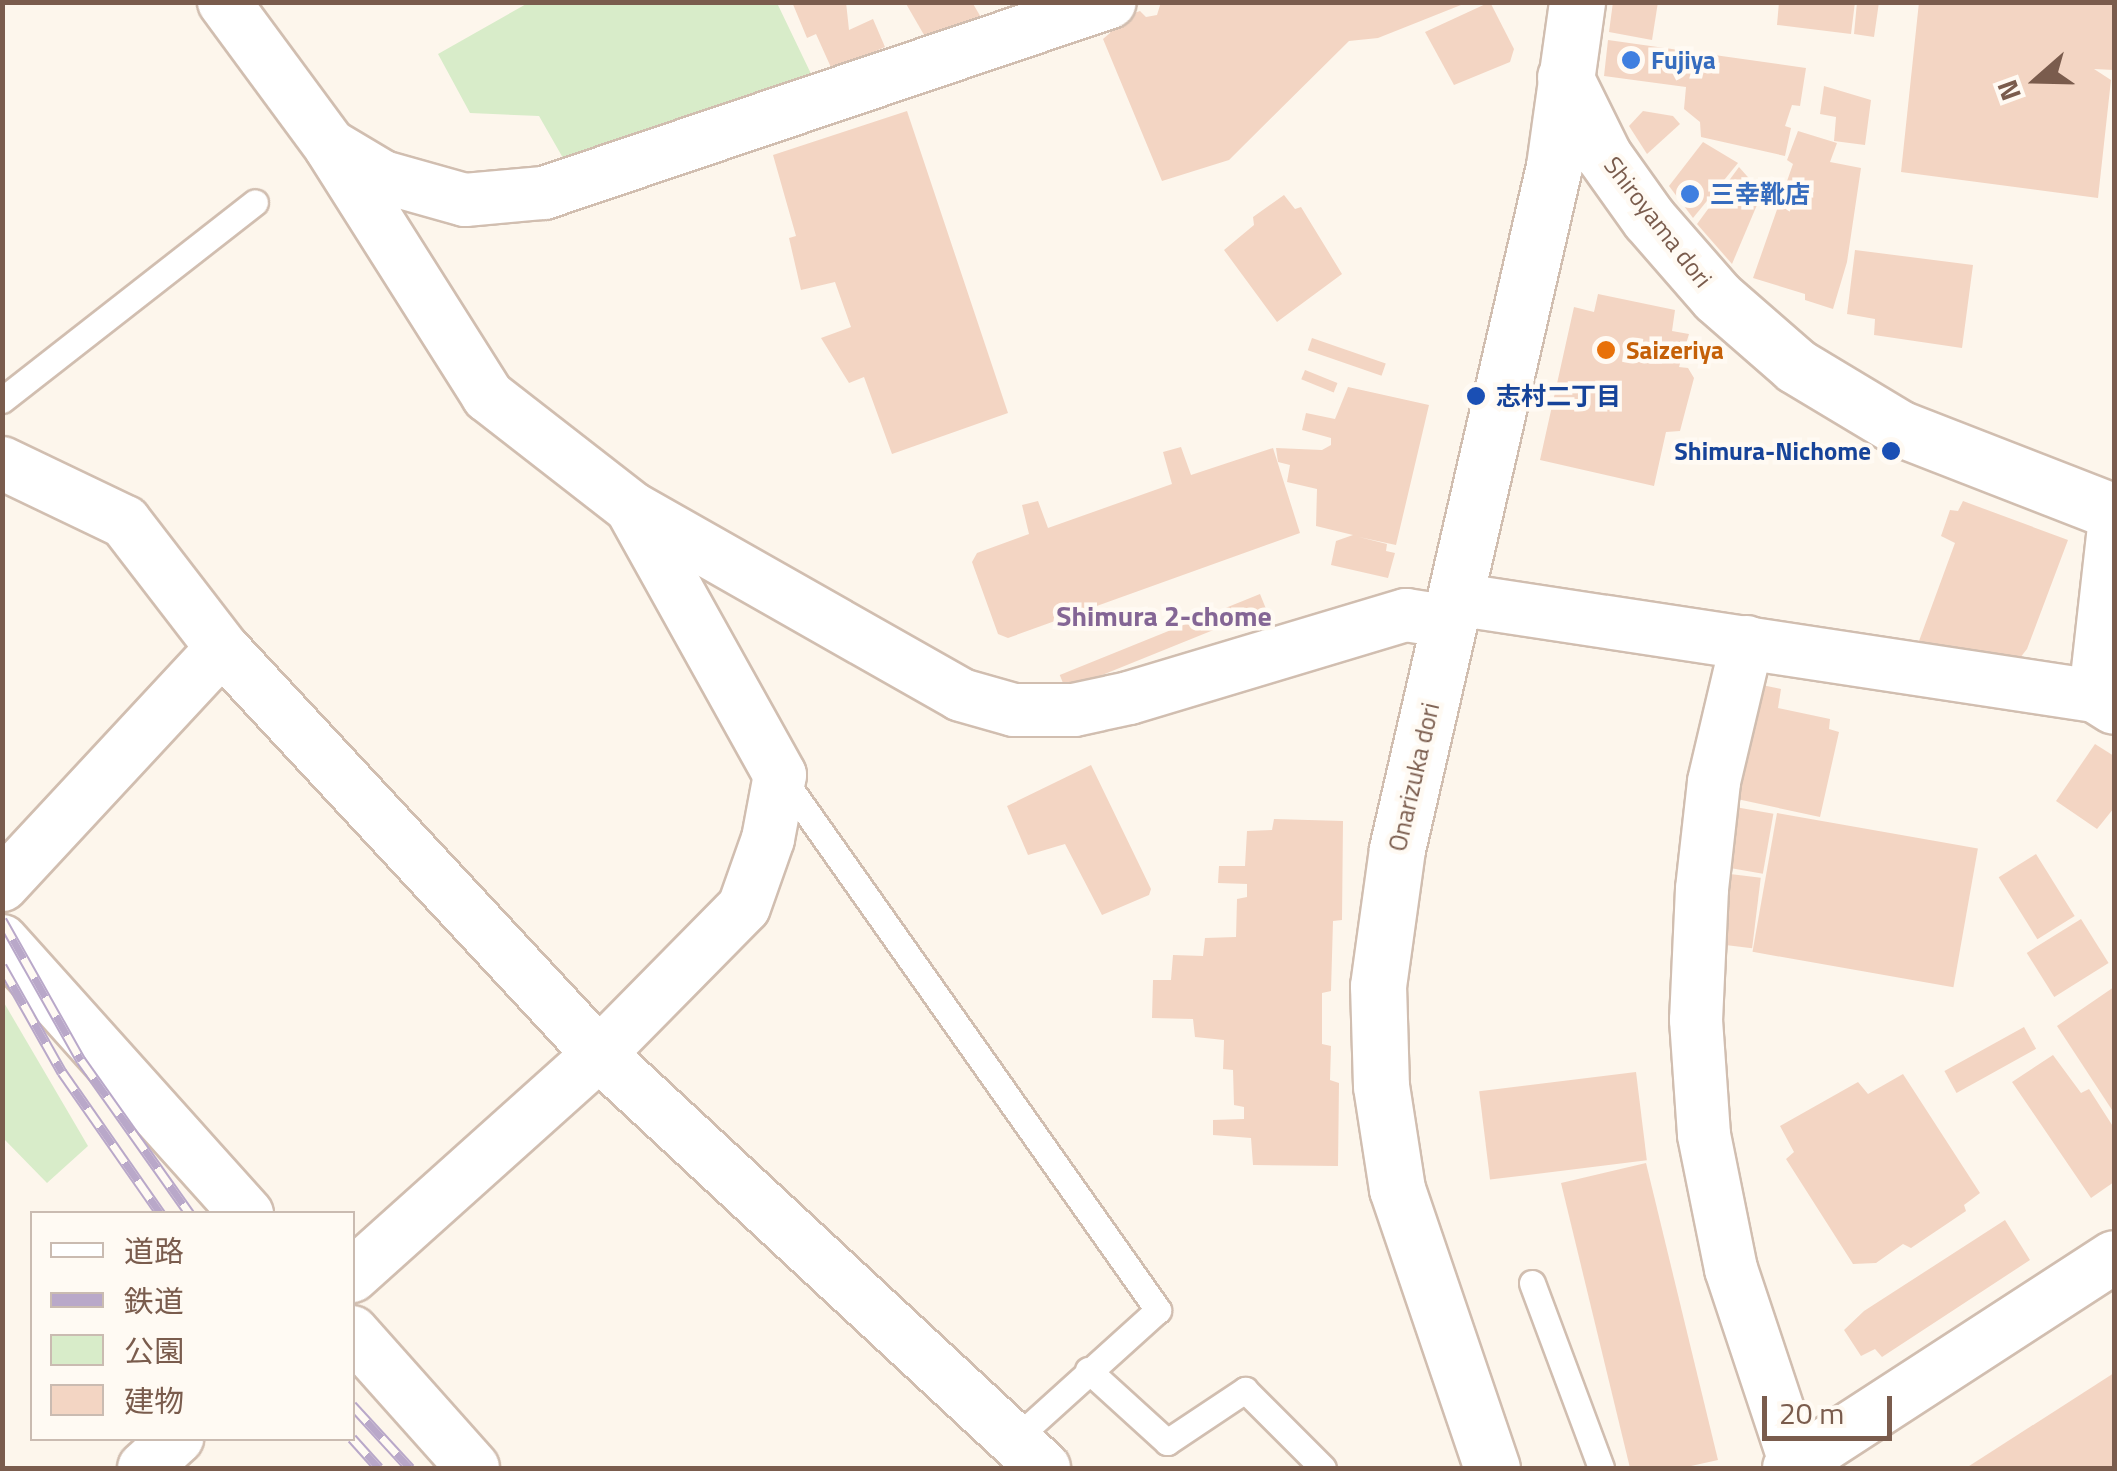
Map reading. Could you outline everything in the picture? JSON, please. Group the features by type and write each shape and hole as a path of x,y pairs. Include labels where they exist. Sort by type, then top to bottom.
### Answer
{"street":[{"path":"224,2 330,146 488,396 632,508 916,672 962,695 1014,710 1074,710 1129,698 1406,615 1453,610 1747,642 2105,702 2114,526"},
{"path":"330,146 383,177 466,200 544,193 1110,2"},
{"name":"Shiroyama dori","path":"1541,2 1567,82 1604,156 1649,219 1716,297 1782,355 1899,428 2114,512"},
{"name":"Onarizuka dori","path":"1492,1468 1397,1190 1386,1137 1377,1037 1386,908 1554,166 1576,2"},
{"path":"2,462 125,522 222,648 600,1054 1013,1459"},
{"path":"355,1273 600,1054 744,907 768,840 780,775 632,508"},
{"path":"1747,642 1714,782 1702,889 1696,1020 1704,1135 1731,1269 1793,1466 2114,1257"},
{"path":"2,885 222,648"},
{"path":"2,942 244,1211"},
{"path":"355,1335 473,1468"},
{"path":"144,1468 174,1441"}],"lane":[{"path":"2,400 254,202"},
{"path":"780,775 1158,1310 1088,1370 1013,1459"},
{"path":"1532,1283 1601,1468"},
{"path":"1088,1370 1167,1442 1245,1390 1322,1468"}],"green space":[{"path":"528,3 777,3 814,80 563,158 539,116 470,113 438,54"},
{"path":"3,1001 88,1146 47,1183 3,1138"}],"building":[{"path":"792,2 846,2 849,30 873,19 885,47 858,59 863,72 838,83 816,34 807,38"},
{"path":"905,2 972,2 986,26 931,47"},
{"path":"1161,2 1466,3 1378,38 1349,41 1229,160 1162,181 1103,39 1110,33 1112,21 1140,11 1146,17 1157,15"},
{"path":"1490,2 1514,49 1510,62 1454,85 1425,32"},
{"path":"1613,2 1658,2 1652,40 1609,32"},
{"path":"1779,2 1855,2 1851,34 1777,25"},
{"path":"1857,2 1879,2 1874,37 1854,34"},
{"path":"1919,2 2114,2 2114,70 2094,69 2111,80 2098,198 1901,172"},
{"path":"1608,40 1806,68 1800,106 1792,105 1785,126 1791,128 1785,156 1701,137 1700,122 1684,109 1686,87 1604,76"},
{"path":"1824,86 1871,100 1865,145 1834,141 1836,117 1820,114"},
{"path":"907,111 1008,413 892,454 864,377 849,383 821,338 851,327 835,282 801,290 789,238 796,236 773,155"},
{"path":"1643,111 1673,116 1680,124 1647,154 1629,126"},
{"path":"1798,131 1837,143 1830,162 1861,168 1847,262 1833,309 1805,300 1805,294 1753,278 1793,164 1787,160"},
{"path":"1703,142 1738,163 1693,218 1669,186"},
{"path":"1739,167 1762,193 1732,264 1697,224"},
{"path":"1284,195 1295,209 1301,207 1342,274 1277,322 1224,250 1254,225 1253,217"},
{"path":"1855,250 1973,265 1962,348 1874,335 1875,319 1847,314"},
{"path":"1598,294 1675,310 1672,331 1689,334 1679,367 1688,368 1694,378 1680,431 1666,432 1654,486 1540,460 1574,307 1594,312"},
{"path":"1312,338 1386,363 1382,376 1308,350"},
{"path":"1305,370 1337,383 1334,392 1301,379"},
{"path":"1348,387 1429,405 1396,545 1359,537 1387,544 1386,551 1395,553 1388,578 1331,565 1336,541 1353,535 1316,526 1317,489 1287,482 1290,465 1278,462 1276,448 1322,450 1331,445 1331,438 1302,430 1306,413 1335,419"},
{"path":"1181,447 1191,475 1273,448 1300,533 1008,638 998,634 972,562 977,553 1029,534 1022,505 1038,501 1048,528 1172,484 1163,452"},
{"path":"1963,501 2068,540 2027,649 2016,663 1955,654 1919,641 1955,543 1941,536 1950,510 1958,511"},
{"path":"1260,594 1266,609 1066,690 1060,675"},
{"path":"1762,685 1781,689 1778,708 1830,719 1829,729 1839,732 1820,817 1737,799"},
{"path":"2095,744 2114,756 2114,808 2097,829 2056,801"},
{"path":"1091,765 1151,889 1149,895 1102,915 1065,844 1028,855 1007,806"},
{"path":"1735,807 1773,814 1763,874 1724,867"},
{"path":"1777,813 1978,848 1953,987 1753,952"},
{"path":"1274,819 1343,821 1342,920 1333,921 1331,991 1322,993 1322,1044 1331,1046 1330,1080 1339,1083 1338,1166 1253,1165 1251,1138 1213,1135 1213,1120 1244,1119 1244,1107 1234,1105 1233,1070 1223,1069 1224,1040 1195,1037 1193,1019 1152,1018 1153,980 1171,980 1173,955 1203,956 1205,938 1236,937 1237,899 1247,897 1247,884 1218,883 1219,866 1245,866 1247,831 1272,830"},
{"path":"2036,854 2075,916 2037,939 1999,877"},
{"path":"1730,874 1761,878 1752,948 1721,944"},
{"path":"2081,919 2109,963 2054,997 2027,953"},
{"path":"2114,987 2114,1113 2057,1026"},
{"path":"2024,1027 2036,1049 1957,1093 1944,1071"},
{"path":"2053,1055 2081,1093 2089,1089 2114,1128 2114,1182 2091,1198 2012,1082"},
{"path":"1636,1072 1647,1160 1490,1180 1479,1091"},
{"path":"1903,1074 1980,1193 1964,1205 1966,1211 1911,1248 1903,1244 1876,1263 1853,1264 1786,1159 1794,1152 1780,1126 1858,1082 1868,1094"},
{"path":"1646,1163 1718,1460 1682,1468 1630,1468 1561,1183"},
{"path":"2005,1220 2030,1260 1882,1357 1875,1349 1861,1356 1844,1330 1864,1311"},
{"path":"2114,1373 2114,1468 1966,1468"}],"railway":[{"path":"2,920 81,1060 188,1211"},
{"path":"2,966 62,1072 159,1211"},
{"path":"355,1408 410,1468"},
{"path":"355,1441 379,1468"}],"place":[{"name":"Fujiya","path":"1631,60"},
{"name":"三幸靴店","path":"1690,194"},
{"name":"Saizeriya","path":"1606,350"},
{"name":"志村二丁目","path":"1476,396"},
{"name":"Shimura-Nichome","path":"1891,451"}],"district":[{"name":"Shimura 2-chome","path":"1164,616"}]}
